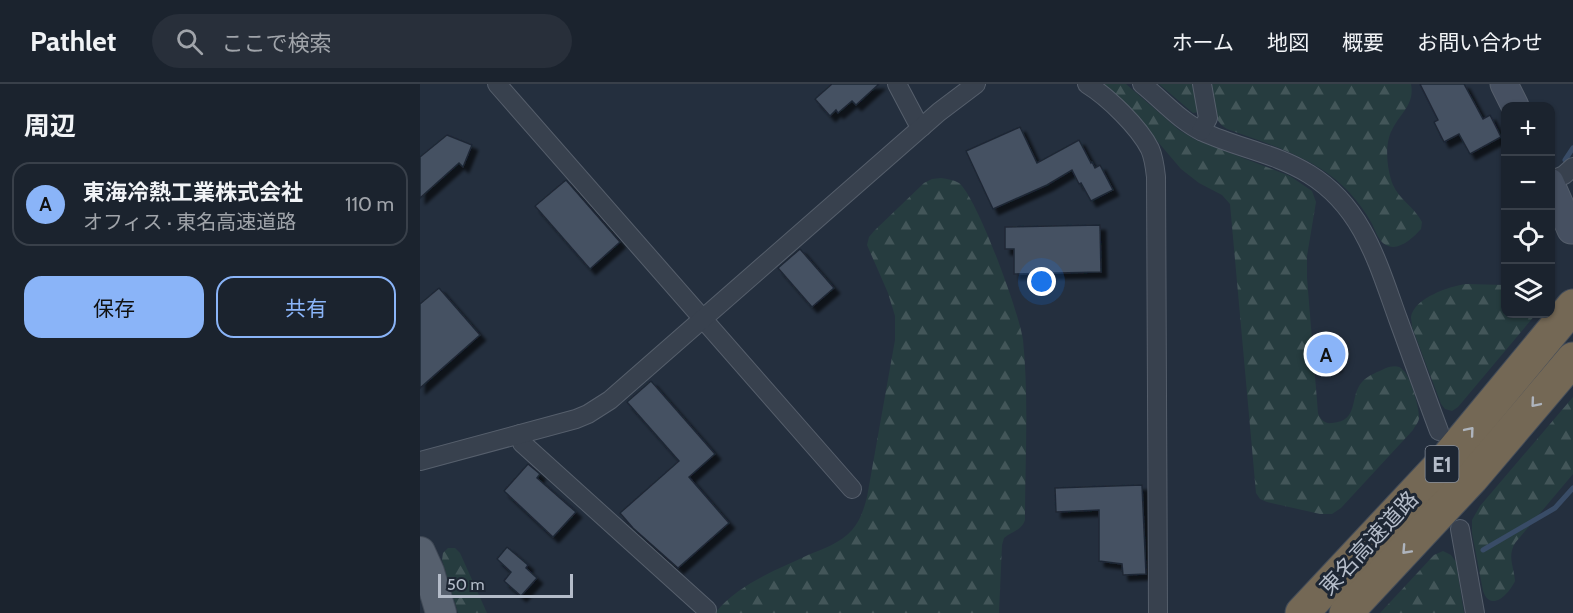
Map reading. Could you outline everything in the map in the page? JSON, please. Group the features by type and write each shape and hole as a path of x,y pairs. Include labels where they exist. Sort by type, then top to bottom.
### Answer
{"highway":[{"name":"東名高速道路","path":"1302,613 1449,456 1573,306"},
{"name":"東名高速道路","path":"1346,613 1472,478 1573,359"}],"main road":[{"path":"1504,84 1513,102"},
{"path":"1555,192 1571,230"},
{"path":"420,552 429,572 441,613"}],"street":[{"path":"497,84 852,489"},
{"path":"897,84 922,127"},
{"path":"420,461 576,419 600,408 922,127 976,84"},
{"path":"1087,84 1135,128 1147,144 1154,164 1158,613"},
{"path":"1142,84 1201,131 1294,166 1326,186 1351,212 1370,244 1439,431"},
{"path":"1201,131 1208,118 1202,84"},
{"path":"1555,180 1573,167"},
{"path":"520,434 522,442 707,610"},
{"path":"1460,529 1475,613"}],"green space":[{"path":"1101,84 1126,84 1179,130 1196,140 1290,176 1312,191 1316,202 1307,256 1307,278 1318,413 1327,423 1347,418 1362,382 1376,372 1395,366 1400,367 1409,378 1419,414 1413,430 1341,508 1332,514 1320,514 1267,502 1260,499 1256,493 1230,204 1222,195 1199,183 1181,169 1141,122"},
{"path":"1159,84 1196,84 1199,112 1193,113"},
{"path":"1207,84 1411,84 1411,98 1390,136 1387,157 1393,185 1419,217 1422,222 1421,229 1410,240 1395,247 1383,243 1355,199 1336,180 1292,153 1227,129 1222,125 1212,109"},
{"path":"941,178 959,183 976,210 1006,283 1023,340 1026,407 1025,520 1019,529 1004,538 1002,545 999,613 715,613 735,594 758,579 842,539 859,519 867,497 895,340 895,316 888,293 867,245 874,231 924,183"},
{"path":"1466,284 1501,285 1501,318 1533,318 1458,407 1452,411 1445,409 1441,404 1412,327 1411,317 1419,304 1451,287"},
{"path":"1573,397 1573,474 1515,543 1511,557 1515,581 1504,596 1491,601 1483,591 1472,533 1472,520 1480,506"},
{"path":"448,548 455,548 460,553 487,613 458,613 442,560 443,553"},
{"path":"1443,551 1451,555 1456,562 1464,613 1380,613 1434,555"}],"building":[{"path":"832,84 879,84 856,105 852,101 838,113 836,110 830,116 815,99"},
{"path":"1420,84 1464,84 1483,119 1490,115 1501,137 1470,154 1459,134 1444,142 1434,122 1438,120"},
{"path":"1020,127 1037,163 1079,140 1095,168 1100,165 1113,190 1091,201 1072,170 1047,185 993,209 966,151"},
{"path":"447,135 472,145 463,167 459,163 420,198 420,157"},
{"path":"566,180 620,242 590,269 535,206"},
{"path":"1100,225 1101,272 1014,274 1014,249 1005,249 1005,227"},
{"path":"800,249 834,288 812,307 778,268"},
{"path":"439,288 480,335 420,388 420,304"},
{"path":"1334,341 1336,366 1318,367 1316,343"},
{"path":"651,381 715,454 689,477 729,523 678,568 633,528 620,513 679,461 627,402"},
{"path":"528,464 540,474 537,478 576,512 553,537 504,491"},
{"path":"1142,485 1146,574 1123,575 1122,564 1099,561 1099,510 1056,512 1055,488"},
{"path":"507,547 528,565 526,568 537,578 521,596 504,581 511,572 497,559"}],"waterway":[{"path":"1565,160 1573,148"},
{"path":"1483,550 1555,508 1573,488"}],"place":[{"name":"東海冷熱工業株式会社","path":"1326,354"}]}
